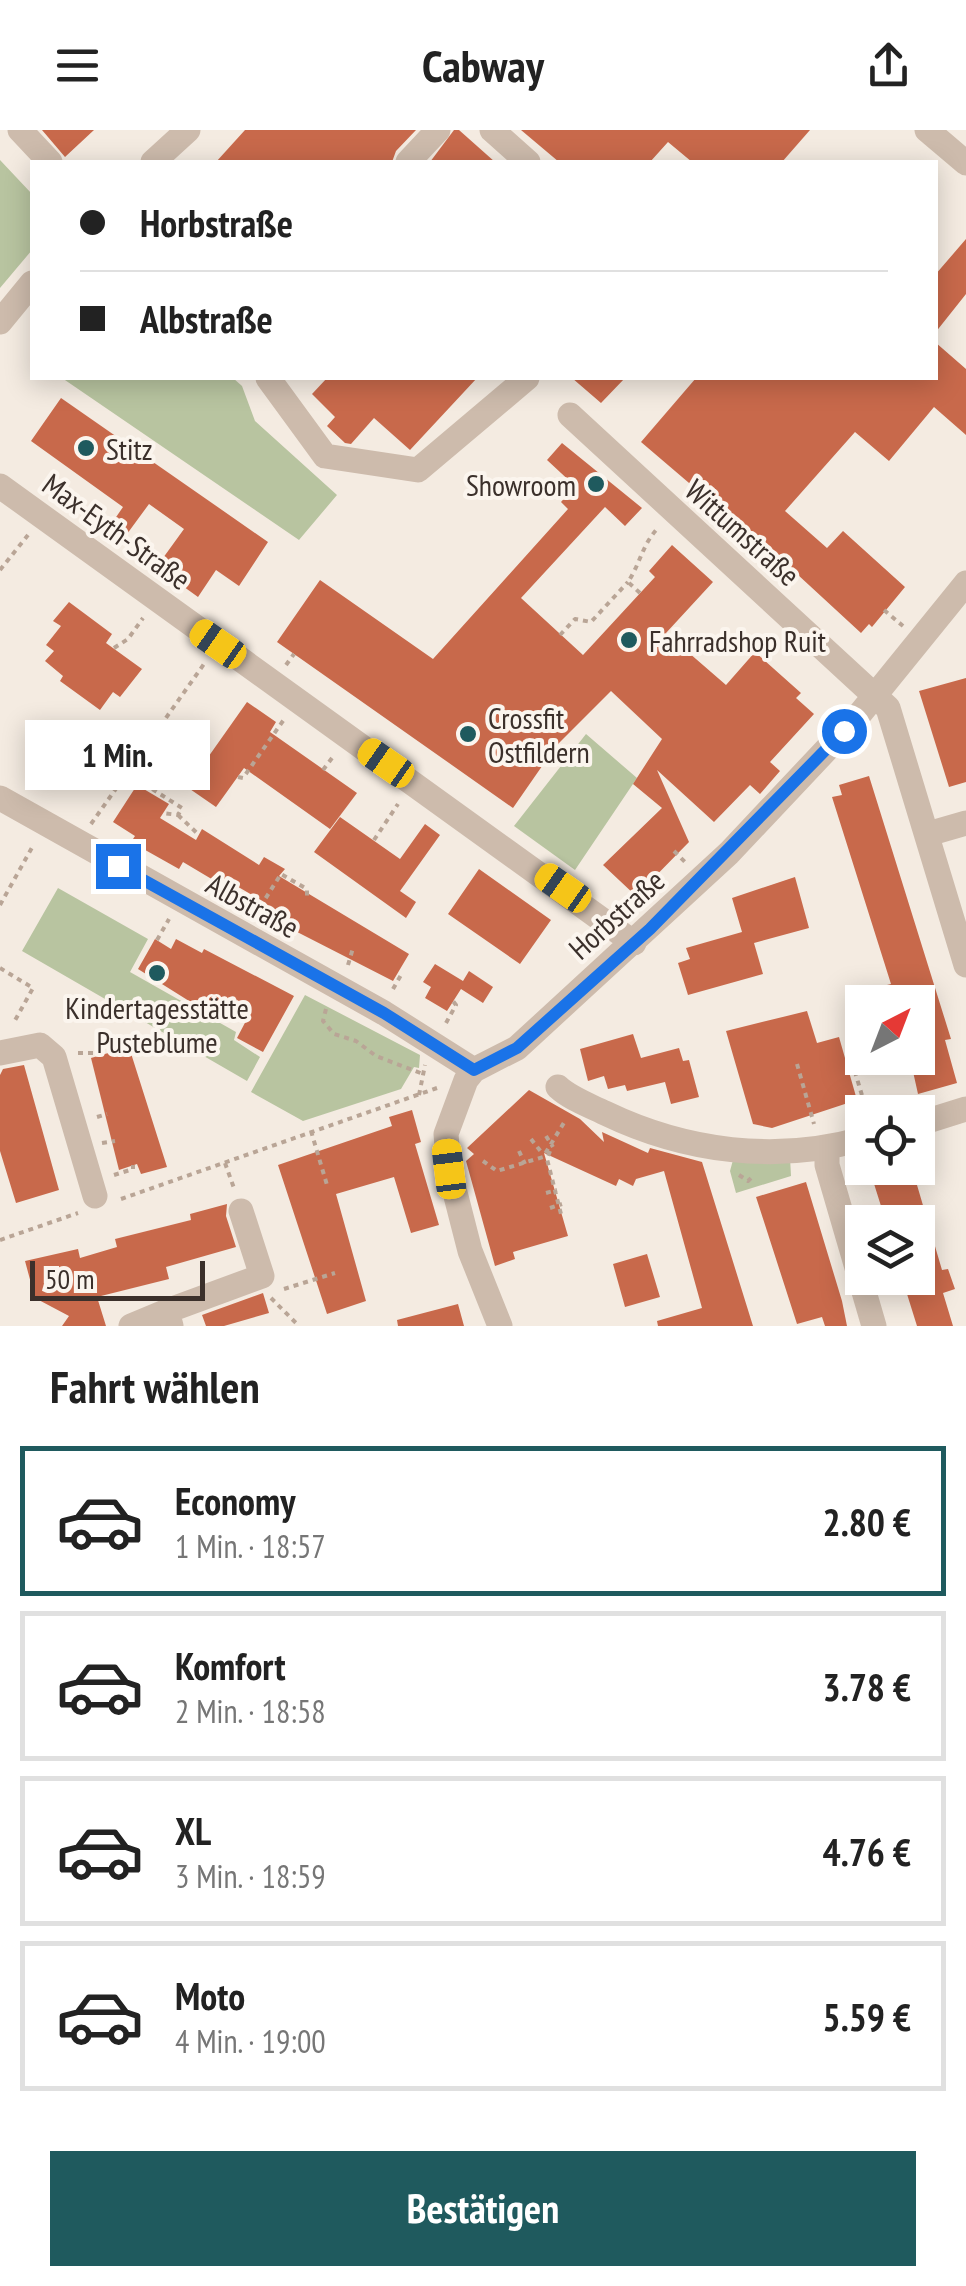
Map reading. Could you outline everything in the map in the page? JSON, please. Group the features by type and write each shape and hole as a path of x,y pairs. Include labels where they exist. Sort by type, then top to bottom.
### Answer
{"street":[{"path":"20,130 48,160"},
{"path":"155,160 188,130"},
{"path":"410,160 438,130"},
{"path":"492,130 526,160"},
{"path":"927,130 966,162"},
{"path":"0,322 30,286"},
{"path":"269,380 325,456 418,470 525,380"},
{"name":"Wittumstraße","path":"570,416 874,695 896,724 966,965"},
{"name":"Max-Eyth-Straße","path":"0,486 634,943"},
{"name":"Horbstraße","path":"467,1072 517,1048 729,853 874,695 966,584"},
{"name":"Albstraße","path":"0,798 384,1013 467,1072"},
{"path":"928,834 966,823"},
{"path":"4,1043 40,1045 54,1057 98,1203"},
{"path":"467,1072 446,1134 449,1169 470,1251 500,1326"},
{"path":"567,1093 675,1143 756,1150 823,1149 845,1143"},
{"path":"935,1119 966,1110"},
{"path":"823,1149 874,1326"},
{"path":"131,1326 169,1318 262,1276 241,1211"}],"path":[{"path":"560,635 574,619 591,622 628,582 638,566 642,545 672,512"},
{"path":"0,570 33,528"},
{"path":"628,582 640,593"},
{"path":"114,648 128,639 148,610"},
{"path":"884,610 894,619"},
{"path":"85,832 211,654"},
{"path":"238,777 243,778 290,710"},
{"path":"126,773 182,808 178,815"},
{"path":"374,840 406,792"},
{"path":"163,812 178,815 199,834"},
{"path":"0,905 40,834"},
{"path":"250,923 281,874 307,889 307,896"},
{"path":"0,886 8,890"},
{"path":"157,940 172,915"},
{"path":"344,974 353,948"},
{"path":"0,968 33,988 4,1043"},
{"path":"388,998 402,975 399,972"},
{"path":"328,1000 323,1021 334,1034 422,1074"},
{"path":"444,1027 456,1005 453,1001"},
{"path":"54,1057 101,1050 108,1053"},
{"path":"419,1095 428,1054"},
{"path":"797,1064 823,1149"},
{"path":"0,1240 419,1095 467,1072"},
{"path":"483,1161 497,1171 544,1156 552,1149 567,1093"},
{"path":"310,1131 328,1185"},
{"path":"546,1136 552,1149"},
{"path":"531,1139 544,1156 562,1204 562,1218"},
{"path":"519,1151 525,1164"},
{"path":"546,1194 557,1190"},
{"path":"550,1208 562,1204"},
{"path":"270,1293 335,1273"},
{"path":"273,1303 299,1326"}],"green space":[{"path":"0,160 30,192 30,252 0,288"},
{"path":"65,380 235,380 242,386 255,421 337,495 299,540"},
{"path":"586,734 637,778 575,870 514,826"},
{"path":"58,888 148,939 130,972 236,1032 234,1040 260,1057 247,1081 22,951"},
{"path":"305,995 420,1055 419,1068 414,1067 401,1089 303,1121 251,1092"},
{"path":"790,1157 791,1176 736,1193 730,1171 733,1160"}],"building":[{"path":"42,130 94,130 65,157"},
{"path":"245,130 416,130 393,160 218,160"},
{"path":"454,130 459,130 493,160 432,160"},
{"path":"521,130 810,130 784,160 690,160 668,142 652,160 557,160"},
{"path":"966,239 966,294 938,329 938,272"},
{"path":"938,345 966,369 966,435 934,407 889,461 855,432 785,511 827,548 843,531 905,587 872,627 869,624 861,633 719,502 716,506 641,442 694,380 938,380"},
{"path":"325,380 475,380 410,450 374,418 351,444 345,443 327,426 335,417 312,394"},
{"path":"574,380 623,380 601,403"},
{"path":"61,398 268,542 239,586 216,570 198,597 173,579 179,570 163,558 184,529 149,504 127,534 112,523 123,507 31,441"},
{"path":"562,443 642,508 625,526 605,507 521,598 583,655 655,577 649,571 672,545 713,582 666,633 726,685 755,652 801,693 796,698 814,714 770,762 780,771 760,794 750,785 714,822 657,770 689,842 636,896 603,865 662,808 633,784 662,739 611,691 556,746 513,808 277,642 320,580 433,659 568,509 561,502 575,486 547,460"},
{"path":"69,602 112,634 106,643 142,669 120,697 113,692 100,710 60,681 63,676 45,661 54,651 46,645 61,626 53,621"},
{"path":"966,678 966,782 949,787 919,691"},
{"path":"247,702 276,722 270,732 357,793 330,829 244,768 216,807 187,787"},
{"path":"869,776 934,985 887,985 891,984 832,797 842,795 839,785"},
{"path":"137,785 169,804 160,818 196,840 202,829 259,865 264,857 285,869 279,876 409,954 393,981 260,913 266,903 228,881 225,887 183,862 179,869 131,842 135,836 113,822"},
{"path":"340,817 400,859 425,824 440,835 400,891 416,902 406,918 314,852"},
{"path":"479,869 551,920 520,964 448,914"},
{"path":"795,877 809,928 754,943 763,974 688,995 678,963 690,959 686,948 742,932 732,898"},
{"path":"155,939 171,949 176,939 202,953 204,949 294,996 263,1052 237,1038 248,1017 212,998 205,1011 138,969"},
{"path":"435,964 463,981 469,971 493,987 483,1003 461,989 447,1011 425,998 431,987 423,982"},
{"path":"935,988 951,1039 945,1040 957,1083 918,1094 914,1075 935,1075"},
{"path":"807,1011 817,1043 839,1037 845,1075 850,1075 856,1095 845,1095 845,1104 772,1128 753,1124 726,1031"},
{"path":"633,1034 641,1058 679,1048 683,1061 689,1060 699,1097 671,1104 665,1082 627,1091 625,1085 608,1089 604,1076 588,1081 580,1049"},
{"path":"129,1047 167,1167 141,1174 137,1164 119,1170 91,1058"},
{"path":"24,1065 59,1190 16,1203 0,1151 0,1075 3,1069"},
{"path":"529,1090 580,1119 604,1142 602,1132 648,1153 650,1148 702,1162 753,1326 658,1326 657,1321 702,1308 664,1171 636,1179 633,1186 619,1179 616,1186 544,1153 568,1236 513,1252 515,1259 495,1266 466,1161 474,1154 467,1148"},
{"path":"412,1110 421,1142 415,1144 439,1225 411,1233 394,1177 336,1194 366,1301 327,1314 278,1165 392,1126 389,1117"},
{"path":"806,1182 847,1326 825,1326 822,1317 797,1324 756,1197"},
{"path":"874,1185 917,1185 923,1205 881,1205"},
{"path":"227,1204 226,1216 236,1247 166,1267 169,1279 97,1297 106,1326 62,1326 69,1316 35,1298 25,1261 78,1249 80,1258 117,1247 115,1239 191,1220 190,1214"},
{"path":"935,1246 942,1270 948,1269 955,1289 943,1293 953,1326 917,1326 907,1295 935,1295"},
{"path":"647,1254 660,1297 625,1307 613,1264"},
{"path":"263,1293 269,1313 224,1326 206,1326 202,1315"},
{"path":"458,1304 464,1326 398,1326 397,1320"}],"place":[{"name":"Stitz","path":"86,448"},
{"name":"Showroom","path":"596,484"},
{"name":"Fahrradshop Ruit","path":"629,640"},
{"name":"Crossfit Ostfildern","path":"468,734"},
{"name":"Kindertagesstätte Pusteblume","path":"157,973"}],"route":[{"path":"118,866 384,1013 433,1042 460,1065 474,1070 501,1060 517,1048 650,929 729,853 844,731"}]}
